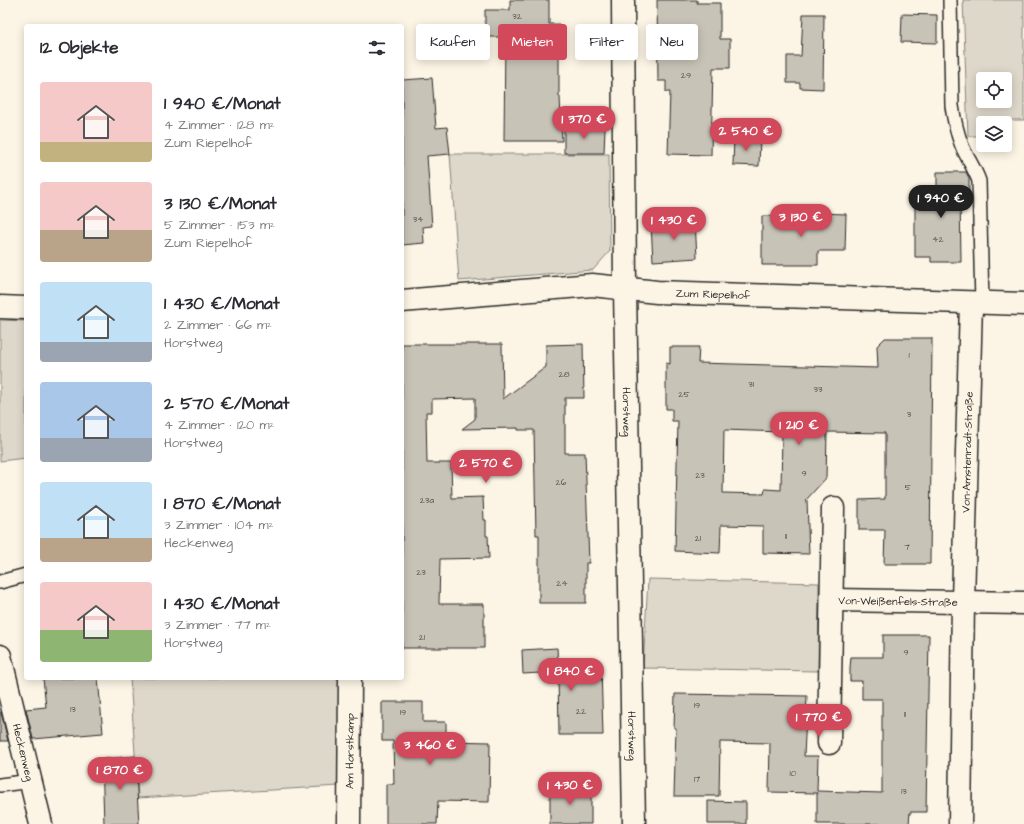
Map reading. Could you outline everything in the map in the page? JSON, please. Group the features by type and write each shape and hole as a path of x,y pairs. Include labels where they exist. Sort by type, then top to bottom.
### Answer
{"street":[{"name":"Horstweg","path":"623,0 625,289 634,824"},
{"name":"Zum Riepelhof","path":"404,301 592,285 657,292 1024,304"},
{"name":"Von-Amstenradt-Straße","path":"960,824 963,602 977,303"},
{"path":"0,307 24,308"},
{"name":"Von-Weißenfels-Straße","path":"829,742 833,600 833,508"},
{"name":"Von-Weißenfels-Straße","path":"833,600 963,602"},
{"path":"963,602 1024,603"},
{"name":"Heckenweg","path":"0,656 41,824"},
{"name":"Am Horstkamp","path":"349,824 350,680"}],"lane":[{"path":"950,0 952,98 954,118 963,147 979,181 977,303"},
{"path":"0,582 24,576"},
{"path":"0,785 31,781"}],"shaded area":[{"path":"963,0 1024,0 1024,120 1012,120 1012,116 976,116 976,136 968,136"},
{"path":"450,154 609,154 610,251 593,270 459,281"},
{"path":"0,320 24,321 24,458 0,461"},
{"path":"648,579 819,583 818,671 643,668"},
{"path":"130,680 340,680 339,786 138,798"}],"building":[{"path":"510,0 549,0 549,24 498,24 498,37 490,37 490,24 485,24 485,10 510,10"},
{"path":"657,0 697,0 697,3 720,3 720,39 730,39 730,68 713,68 711,155 668,154 670,92 666,92 666,81 658,81 658,60 698,60 698,24 657,24"},
{"path":"803,14 824,14 823,89 800,88 800,83 787,83 787,56 801,56"},
{"path":"902,14 937,15 937,43 901,42"},
{"path":"505,60 559,60 559,96 562,141 504,141"},
{"path":"432,78 436,128 447,127 450,154 427,156 432,226 423,227 424,243 404,245 404,80"},
{"path":"564,128 605,128 604,153 564,153"},
{"path":"734,137 760,138 759,166 733,165"},
{"path":"937,172 966,172 969,178 969,193 960,193 961,262 931,262 931,257 915,257 915,196 937,195"},
{"path":"819,213 846,214 845,251 818,251 818,265 762,265 762,216 819,217"},
{"path":"695,221 697,258 653,261 651,224"},
{"path":"885,338 932,338 930,564 884,564 885,530 859,530 859,500 885,499 885,433 827,432 826,478 806,500 809,554 763,553 763,526 721,525 720,553 675,551 678,421 672,421 672,409 666,409 666,363 670,364 670,347 699,347 698,363 878,368 877,346","holes":["724,430 782,432 781,490 765,489 764,494 723,493"]},
{"path":"404,344 502,344 503,399 546,367 546,345 583,344 584,398 565,398 565,453 585,453 589,563 586,563 586,603 539,603 539,535 536,535 534,430 518,430 518,428 462,429 475,419 475,398 432,399 432,412 426,412 427,463 451,463 452,498 483,497 484,520 486,520 486,536 488,536 489,558 440,559 439,604 484,604 484,648 404,648"},
{"path":"883,635 929,635 926,812 910,812 909,824 817,824 817,793 769,792 770,743 720,742 719,796 674,796 676,728 674,728 675,694 807,696 804,756 818,756 817,791 882,793 882,699 862,699 862,681 850,681 850,668 851,657 883,657"},
{"path":"557,648 558,667 601,667 603,735 559,735 558,672 523,674 522,650"},
{"path":"43,680 98,680 103,733 33,739 26,709 46,707"},
{"path":"382,702 423,702 423,722 446,722 446,741 490,742 489,802 438,801 437,824 386,824 386,784 394,784 393,741 382,741"},
{"path":"1,712 8,741 0,741"},
{"path":"135,756 139,824 104,824 102,759"},
{"path":"570,780 581,792 591,792 591,824 550,824 550,792 558,792"},
{"path":"708,801 746,802 746,824 708,824"}]}
